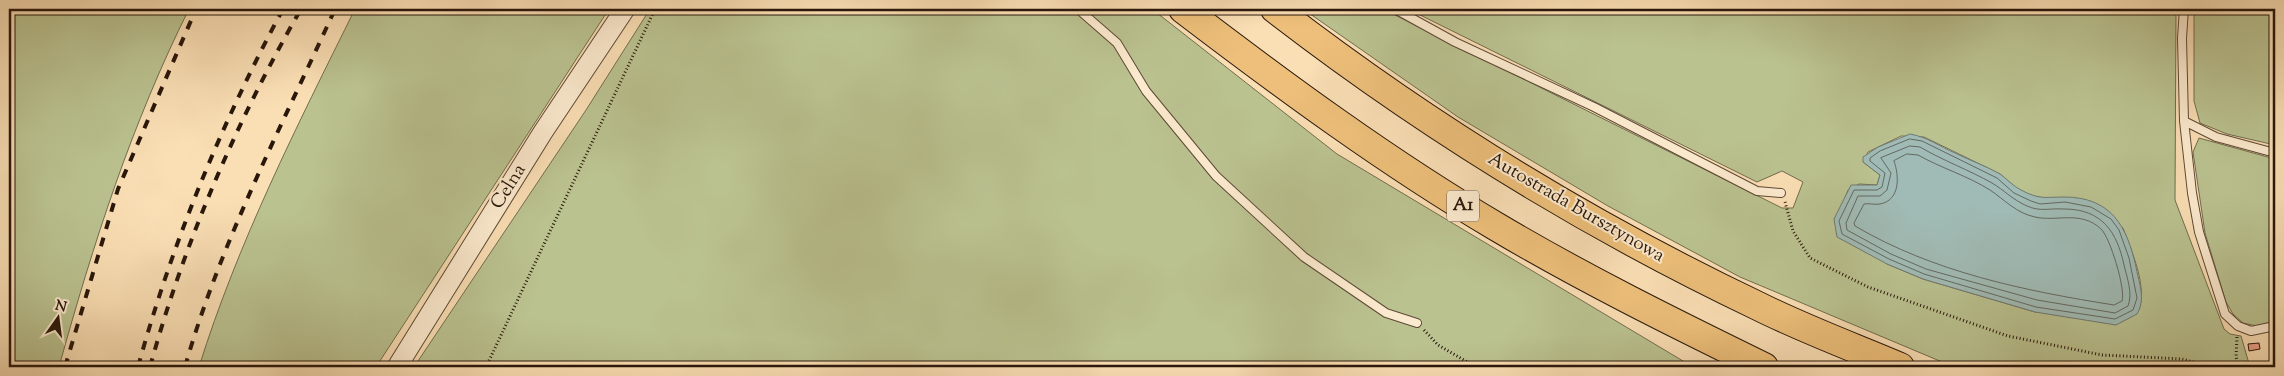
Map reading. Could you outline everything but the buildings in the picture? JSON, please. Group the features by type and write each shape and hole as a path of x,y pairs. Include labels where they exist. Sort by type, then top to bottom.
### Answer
{"highway":[{"name":"A1","path":"1183,9 1362,140 1496,226 1625,298 1764,367"},
{"name":"Autostrada Bursztynowa","path":"1275,9 1438,124 1606,226 1678,266 1759,307 1900,367"}],"street":[{"name":"Celna","path":"397,367 543,132 625,9"}],"lane":[{"path":"1078,9 1117,42 1146,91 1216,176 1304,257 1386,313 1417,323"},
{"path":"1394,9 1455,42 1594,108 1757,191 1781,192"},
{"path":"2184,9 2182,38 2184,122 2199,232 2225,314 2238,326 2251,331 2275,326"},
{"path":"2184,122 2216,137 2275,153"}],"path":[{"path":"486,367 655,9"},
{"path":"1781,192 1793,231 1810,258 1868,287 2008,336 2102,355 2182,359 2213,367"},
{"path":"1417,323 1438,345 1476,367"},
{"path":"2238,326 2236,357 2238,367"}],"green space":[{"path":"9,9 189,9 149,96 115,185 59,367 9,367"},
{"path":"355,9 609,9 376,367 199,367 250,230 290,141"},
{"path":"650,9 1152,9 1337,154 1693,367 414,367 586,110"},
{"path":"1303,9 1383,9 1782,208 1793,208 1803,182 1782,171 1757,182 1408,9 2176,9 2175,200 2224,329 2230,334 2241,336 2250,367 1954,367 1740,277 1608,206 1458,117","holes":["1901,136 1924,137 2000,174 2017,189 2032,196 2051,199 2123,228 2140,279 2141,300 2139,310 2035,312 1923,279 1887,264 1835,219 1848,190 1859,184 1877,185 1880,175 1863,162 1868,152"]},
{"path":"2194,9 2275,9 2275,145 2227,134 2200,123 2194,101"},
{"path":"2199,138 2275,159 2275,321 2257,326 2243,323 2233,314 2226,302 2205,233 2193,152"}],"water":[{"path":"1910,134 1927,139 1995,171 2018,188 2033,195 2080,198 2105,208 2122,227 2132,252 2141,291 2141,303 2137,314 2116,325 2035,312 1923,279 1887,264 1837,237 1834,219 1851,185 1877,185 1880,175 1863,162 1863,157 1878,147"}],"railway":[{"path":"65,367 118,189 196,9"},
{"path":"138,367 166,275 200,184 239,95 283,9"},
{"path":"150,367 179,274 214,183 255,94 301,9"},
{"path":"185,367 199,321 234,230 273,141 335,9"}]}
